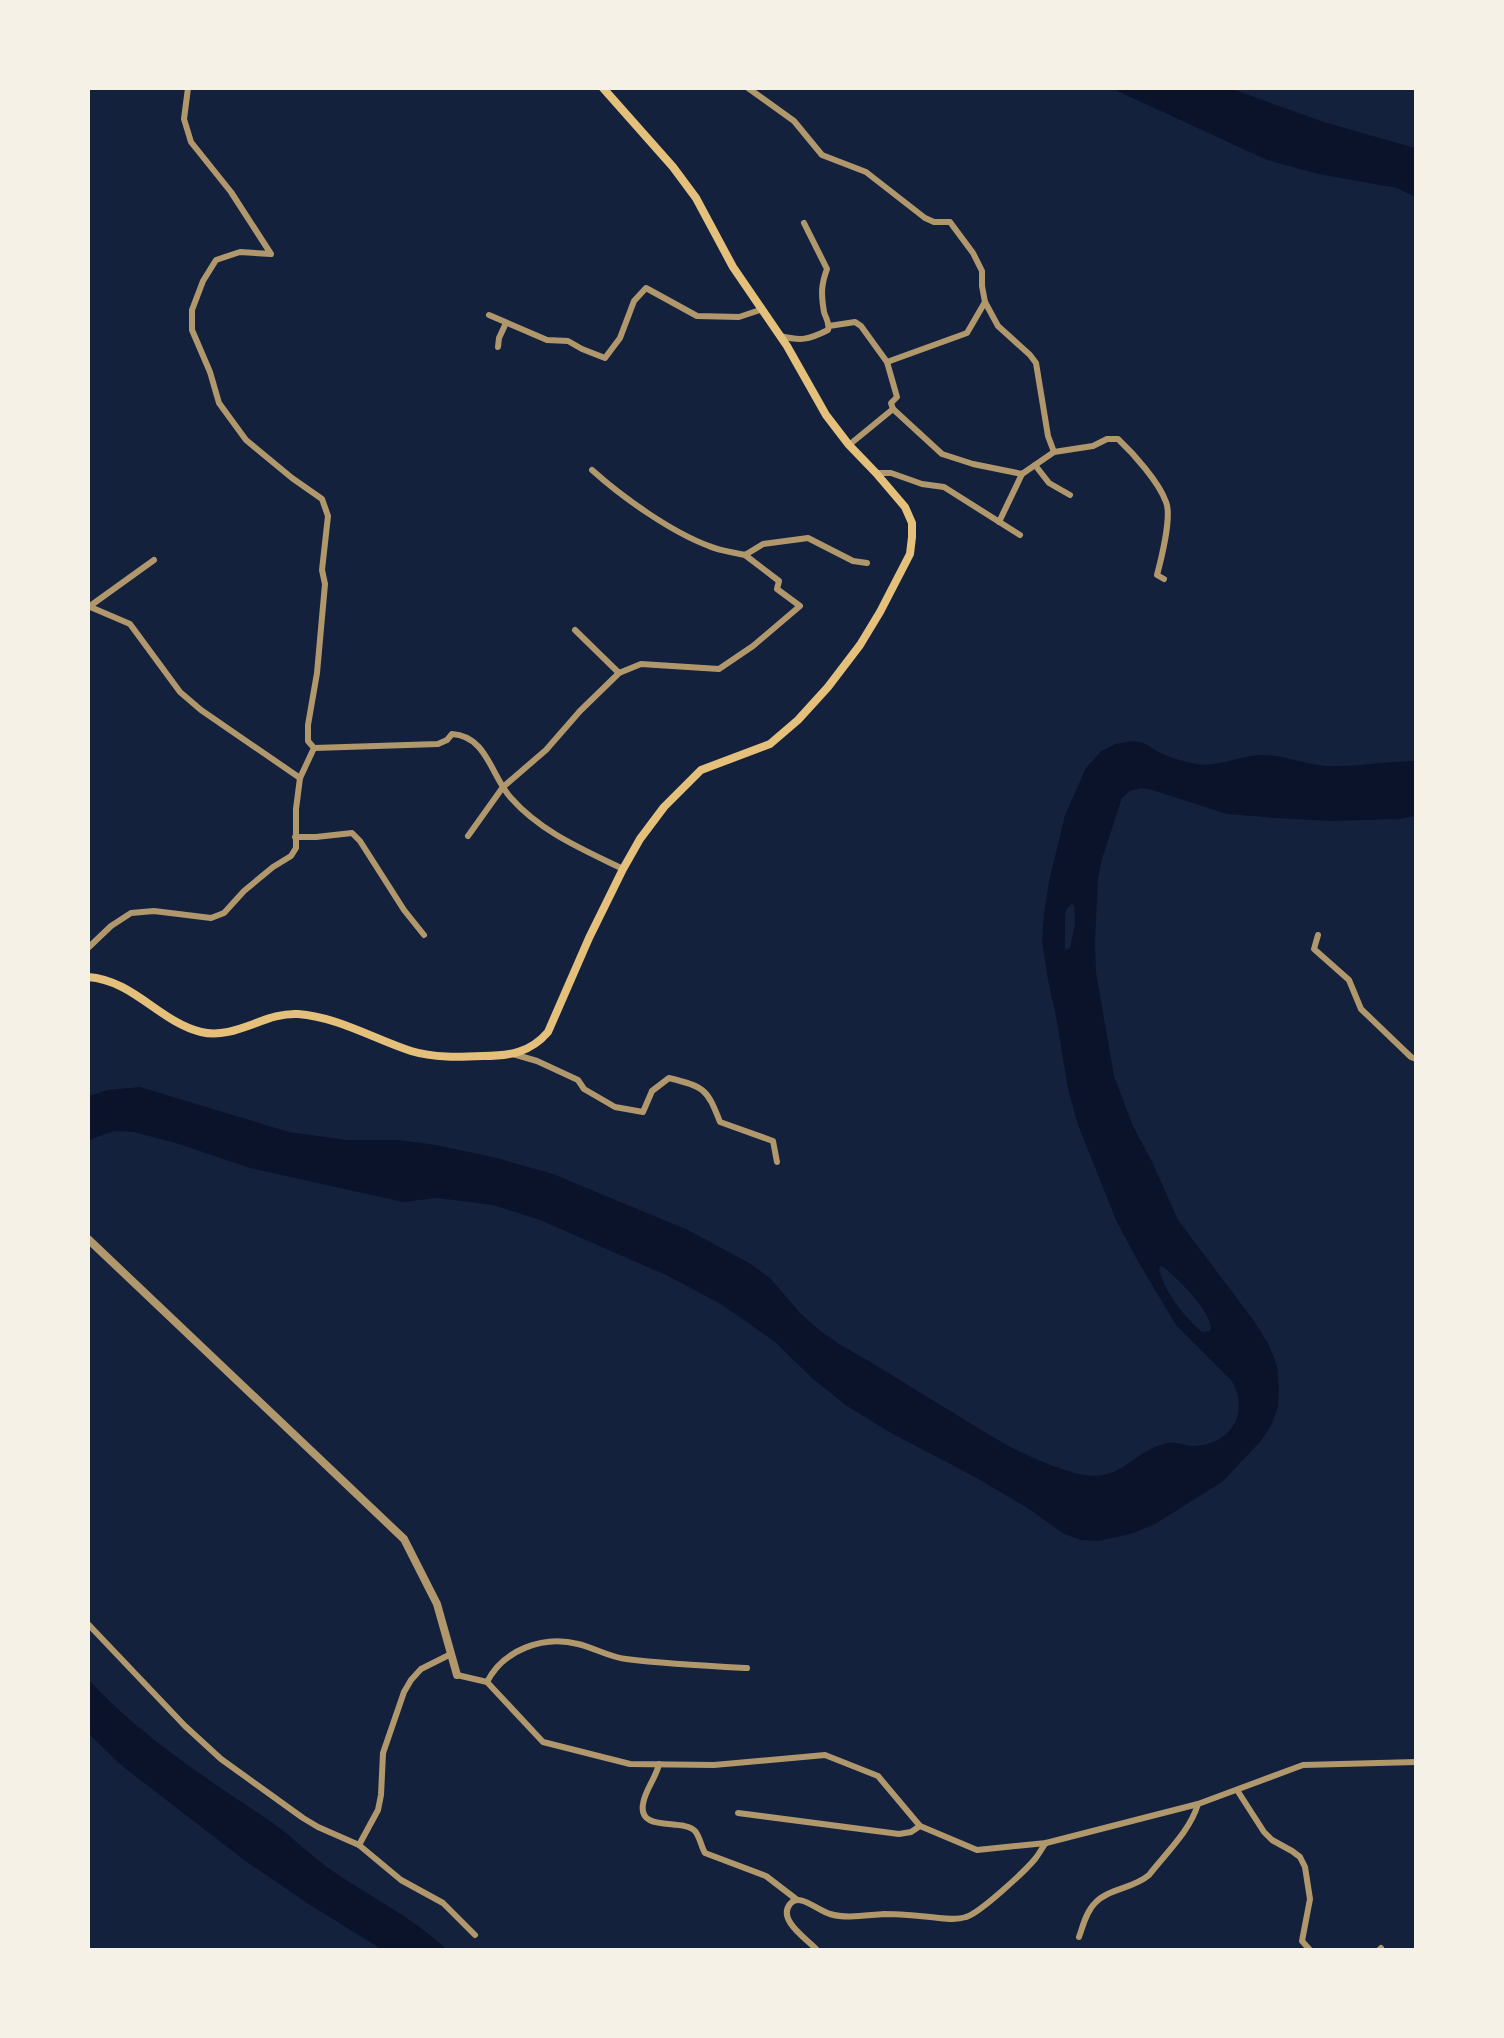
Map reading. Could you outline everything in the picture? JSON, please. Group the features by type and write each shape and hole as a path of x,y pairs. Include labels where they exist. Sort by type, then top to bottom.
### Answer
{"main road":[{"path":"88,977 112,981 178,1023 204,1033 226,1032 267,1018 298,1014 335,1023 425,1054 459,1056 513,1054 535,1046 548,1032 623,869 640,839 664,807 701,770 759,749 784,734 828,687 860,645 910,554 912,537 910,516 826,416 795,359 733,267 707,216 686,184 603,88"}],"street":[{"path":"188,88 184,119 191,142 231,192 271,254 240,252 216,260 203,281 192,310 192,330 210,372 219,403 246,440 292,478 322,499 328,516 322,570 326,584 317,673 308,725 308,741 314,748"},
{"path":"748,88 794,121 822,155 866,172 925,218 934,222 950,222 973,253 982,271 985,302 998,326 1036,363 1048,436 1054,452"},
{"path":"779,336 798,340 808,339 828,330 829,326 821,286 827,268 804,223"},
{"path":"489,315 547,340 568,341 582,350 605,358 620,339 634,301 646,288 697,316 739,316 760,310"},
{"path":"887,362 967,333 985,302"},
{"path":"829,326 855,322 861,326 887,362 897,397 891,403 893,409 942,454 973,464 1022,474"},
{"path":"498,347 499,338 506,323"},
{"path":"849,445 893,409"},
{"path":"999,522 1022,474 1054,452 1094,446 1107,439 1118,439 1142,465 1167,503 1165,541 1157,575 1164,579"},
{"path":"1035,465 1050,483 1070,495"},
{"path":"468,836 503,787 546,750 580,711 619,673 641,664 719,669 753,646 800,606 777,589 779,581 745,555 709,546 687,536 626,498 592,470"},
{"path":"876,473 891,472 922,484 944,487 1020,535"},
{"path":"745,555 763,544 808,538 853,561 867,563"},
{"path":"89,606 154,560"},
{"path":"89,606 130,624 180,692 201,710 300,778"},
{"path":"575,630 619,673"},
{"path":"314,748 438,744 447,740 452,734 460,734 470,739 484,752 510,797 550,832 623,869"},
{"path":"88,948 111,926 131,913 154,911 211,918 224,913 244,891 273,867 291,856 296,848 296,809 300,778 314,748"},
{"path":"295,837 352,833 360,841 404,910 424,936"},
{"path":"1318,935 1314,950 1350,980 1361,1009 1411,1057 1416,1059"},
{"path":"513,1054 537,1061 578,1080 584,1089 615,1107 643,1112 652,1091 669,1078 697,1085 711,1100 720,1122 773,1141 777,1162"},
{"path":"88,1239 404,1539 437,1604 457,1675 487,1682 543,1742 630,1764 714,1765 825,1755 878,1776 920,1826 977,1850 1046,1844 1198,1804 1303,1765 1416,1762"},
{"path":"88,1624 185,1726 221,1759 303,1818 359,1845 401,1880 435,1897 475,1935"},
{"path":"487,1682 494,1668 519,1650 547,1642 563,1641 580,1644 616,1658 747,1668"},
{"path":"359,1845 378,1810 383,1753 404,1692 421,1669 451,1654"},
{"path":"659,1764 642,1805 647,1819 689,1827 696,1832 705,1853 766,1876 796,1899 803,1900 828,1914 839,1916 901,1914 957,1920 969,1917 1035,1858 1046,1844"},
{"path":"1237,1790 1264,1832 1272,1840 1300,1857 1305,1866 1310,1899 1302,1941 1310,1950"},
{"path":"1079,1937 1094,1904 1101,1897 1133,1885 1149,1875 1187,1827 1195,1815 1198,1804"},
{"path":"738,1813 899,1834 911,1832 920,1826"},
{"path":"796,1899 786,1909 786,1916 817,1950"}],"water":[{"path":"1113,89 1232,89 1324,122 1415,148 1415,197 1397,188 1318,174 1267,160"},
{"path":"1141,742 1171,757 1205,765 1260,755 1328,766 1416,761 1415,816 1400,819 1332,821 1227,814 1141,788 1130,791 1122,798 1098,878 1095,942 1096,972 1114,1076 1133,1126 1178,1220 1254,1321 1269,1345 1277,1365 1279,1388 1278,1407 1271,1426 1260,1442 1222,1482 1155,1524 1134,1533 1099,1541 1081,1540 1064,1534 1029,1509 975,1477 891,1433 847,1406 813,1379 774,1341 719,1303 668,1276 540,1220 493,1205 437,1198 403,1202 250,1168 179,1144 134,1132 114,1131 89,1140 89,1096 108,1090 140,1087 289,1132 347,1140 399,1140 497,1158 553,1174 688,1230 751,1264 771,1279 799,1312 839,1344 994,1438 1042,1462 1075,1473 1091,1476 1104,1475 1167,1443 1194,1446 1218,1440 1234,1425 1238,1415 1237,1392 1231,1380 1176,1325 1116,1220 1078,1125 1068,1089 1042,940 1049,882 1065,815 1086,768 1101,751 1116,744","holes":["1072,904 1075,924 1070,948 1065,950 1065,914 1067,908","1161,1266 1178,1280 1202,1307 1210,1324 1210,1331 1202,1332 1176,1304 1162,1278 1159,1269"]},
{"path":"88,1679 129,1719 174,1755 278,1827 334,1872 421,1928 446,1949 381,1949 244,1860 121,1765 89,1734"}]}
